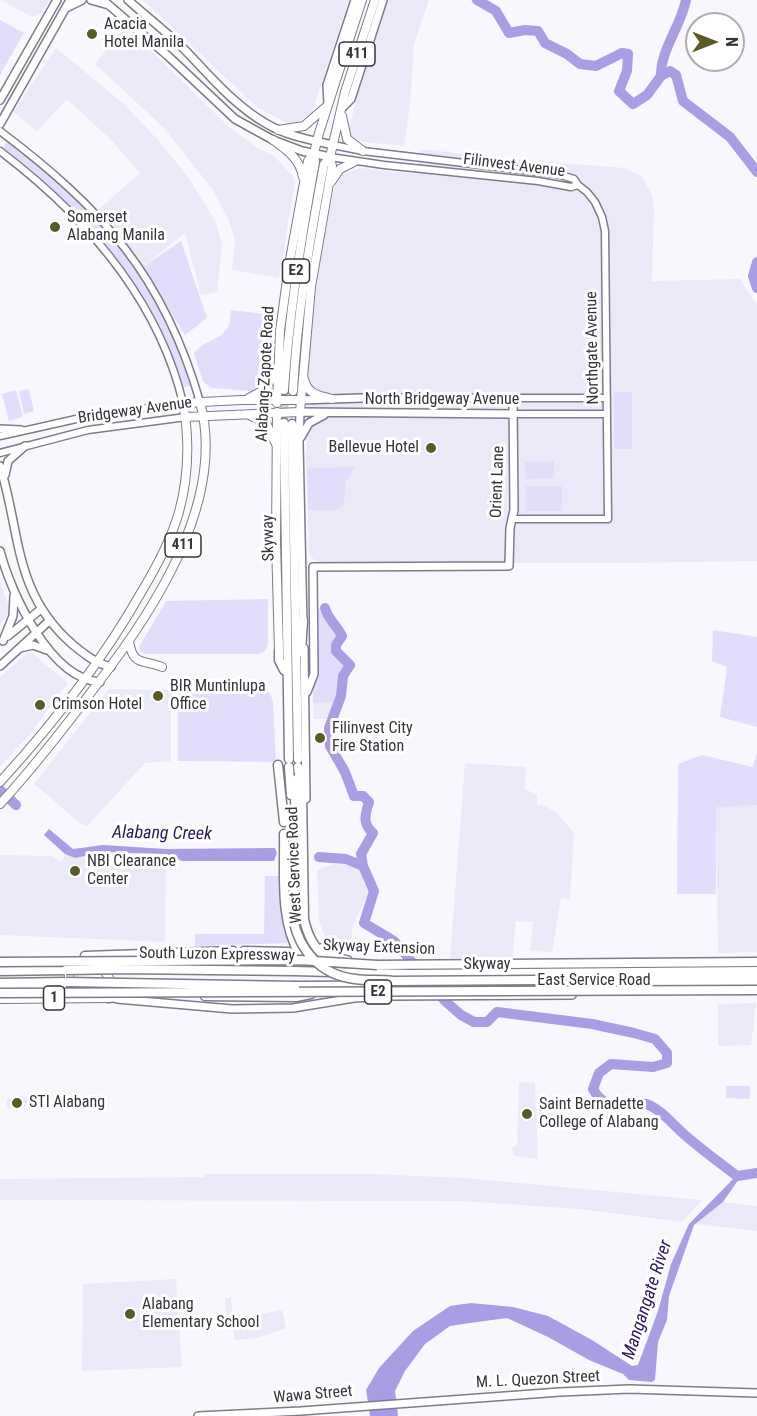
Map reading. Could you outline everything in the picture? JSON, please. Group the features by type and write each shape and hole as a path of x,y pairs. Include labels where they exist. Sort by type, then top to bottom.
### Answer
{"highway":[{"name":"E2","path":"314,153 315,162 303,222 290,311 289,391 306,265 324,164 330,157"},
{"name":"Skyway","path":"288,424 293,793 298,918 305,940 311,949 327,964 340,970 366,976 757,975"},
{"path":"291,677 301,663 303,620"},
{"name":"E2","path":"279,651 279,660 291,677"},
{"path":"294,763 302,793 304,919 313,945 335,966"},
{"path":"279,765 284,822"},
{"path":"284,834 286,913 294,944 300,955"},
{"path":"85,956 233,951"},
{"path":"244,951 300,955 360,974"},
{"name":"Skyway Extension","path":"0,967 299,960 377,965 757,962"},
{"name":"South Luzon Expressway","path":"0,967 360,974 757,975"},
{"name":"South Luzon Expressway","path":"0,985 357,987 757,984"},
{"path":"108,998 135,995 296,997 357,987"},
{"name":"E2","path":"0,993 757,992"}],"main road":[{"path":"0,100 57,0"},
{"path":"0,124 70,0"},
{"path":"64,10 82,0"},
{"path":"90,0 111,6"},
{"name":"Filinvest Avenue","path":"103,0 168,56 235,119 273,140 330,157"},
{"name":"Filinvest Avenue","path":"129,0 253,115 278,130 333,145"},
{"name":"Alabang-Zapote Road","path":"328,105 327,85 355,0"},
{"name":"Alabang-Zapote Road","path":"279,651 276,444 278,367 284,298 308,161 314,153 362,0"},
{"name":"411","path":"300,412 311,287 332,166 330,157 345,92 375,0"},
{"name":"411","path":"342,108 351,99 383,0"},
{"path":"168,56 179,45"},
{"path":"278,130 304,126 328,105"},
{"path":"342,108 342,120 347,139 363,151"},
{"path":"273,140 288,151 300,165 303,185"},
{"path":"326,191 334,175 354,162"},
{"path":"241,400 255,396 264,390 271,382 278,367"},
{"path":"302,373 309,391 332,399"},
{"name":"North Bridgeway Avenue","path":"277,400 513,398"},
{"name":"Orient Lane","path":"312,567 509,566 510,528 514,510 513,398"},
{"name":"Bridgeway Avenue","path":"183,403 277,400"},
{"name":"411","path":"0,804 111,667 164,583 182,548 192,519 205,457 204,416 200,402"},
{"name":"411","path":"0,781 85,680 132,609 166,548 177,520 188,463 189,445 183,403"},
{"name":"Bridgeway Avenue","path":"186,417 277,412"},
{"name":"North Bridgeway Avenue","path":"277,412 513,414"},
{"name":"West Service Road","path":"300,412 306,884 310,928 317,944 332,956 366,963 757,962"},
{"path":"242,413 266,423 276,444"},
{"path":"299,442 309,423 329,413"},
{"path":"0,429 21,430"},
{"path":"4,481 8,460 25,446"},
{"path":"0,466 19,554 41,609 49,621 76,647 97,663 111,667"},
{"path":"0,550 14,595 13,616 1,642"},
{"path":"305,697 314,674 312,567"},
{"path":"11,585 35,633 52,652 85,680 100,682"},
{"path":"1,642 41,609"},
{"path":"0,666 49,621"},
{"path":"129,641 131,653 138,661 162,667"},
{"path":"18,649 33,645 52,652"},
{"path":"85,956 104,968 110,978 108,998"},
{"name":"1","path":"0,967 58,967 85,956"},
{"path":"0,985 65,987 70,981 70,975 66,970 58,967"},
{"name":"East Service Road","path":"108,998 232,1009 293,1008 354,998 757,992"},
{"name":"1","path":"0,999 108,998"},
{"name":"M. L. Quezon Street","path":"429,1400 628,1389 757,1393"},
{"name":"Wawa Street","path":"198,1416 302,1411 429,1400"}],"street":[{"path":"0,131 42,163 80,197 140,267 182,345 200,402"},
{"name":"Filinvest Avenue","path":"330,157 354,162 571,187 578,185 574,178 549,172 363,151 333,145"},
{"path":"0,151 66,207 92,234 125,277 147,311 168,352 183,403"},
{"name":"Northgate Avenue","path":"512,519 608,519 605,231 595,202 578,185"},
{"name":"North Bridgeway Avenue","path":"513,398 607,398"},
{"name":"Bridgeway Avenue","path":"0,436 94,415 183,403"},
{"name":"North Bridgeway Avenue","path":"513,414 608,414"},
{"name":"Bridgeway Avenue","path":"0,453 88,430 186,417"},
{"path":"302,567 312,567"}],"shaded area":[{"path":"1,0 50,0 42,12 36,16 30,16"},
{"path":"143,0 349,0 312,112 299,121 289,124 257,107"},
{"path":"388,0 429,0 414,44 410,105 404,146 354,141 348,133 359,89"},
{"path":"0,20 24,33 0,75"},
{"path":"122,30 151,51 228,126 256,147 274,156 292,175 295,182 279,278 232,270 235,240 229,221 213,190 164,128 95,64"},
{"path":"56,48 124,104 158,140 188,177 216,222 222,245 217,292 201,295 185,233 143,267 98,210 140,173 111,140 67,99 37,131 13,112"},
{"path":"7,141 68,192 120,248 162,312 178,347 191,386 183,387 153,317 111,254 60,198 2,149"},
{"path":"421,149 625,168 641,176 652,194 654,208 652,281 740,279 757,305 757,561 319,563 313,559 309,554 306,456 308,369 323,244 335,185 339,176 360,168 417,174"},
{"path":"181,241 207,318 185,335 143,267"},
{"path":"231,310 272,315 263,381 252,391 211,388 203,381 194,354 201,346 226,330"},
{"path":"29,389 34,411 24,414 19,391"},
{"path":"16,390 23,417 9,421 2,394"},
{"path":"614,392 632,392 632,449 614,449"},
{"path":"554,461 554,478 525,479 525,462"},
{"path":"355,467 346,481 344,504 336,510 308,510 307,468"},
{"path":"526,486 562,486 562,511 525,511"},
{"path":"317,569 318,605 325,618 340,634 334,646 334,653 349,666 340,677 337,702 313,703 312,576"},
{"path":"0,582 8,604 8,613 0,626"},
{"path":"268,599 268,645 265,651 258,654 145,654 140,651 139,647 166,601"},
{"path":"713,630 757,637 757,727 720,717 727,667 712,661"},
{"path":"27,653 32,653 68,683 30,734 0,767 0,677"},
{"path":"109,689 171,690 171,761 145,763 87,826 80,823 34,784"},
{"path":"178,689 261,690 270,693 273,702 276,762 178,761"},
{"path":"337,702 329,719 314,719 313,703"},
{"path":"757,751 757,805 716,807 716,894 677,894 678,764 702,755 753,767"},
{"path":"465,763 526,767 525,789 537,795 537,805 545,806 556,812 574,833 570,899 561,898 552,952 530,951 533,922 516,921 512,961 450,958"},
{"path":"757,805 757,952 718,953 716,806"},
{"path":"49,829 73,849 103,845 166,849 275,848 277,853 274,861 182,861 166,854 105,852 75,858 65,854 44,835"},
{"path":"105,852 166,854 165,942 0,935 0,855 52,856 62,863 65,854 75,858"},
{"path":"333,864 351,865 360,869 370,890 353,925 350,951 337,949 325,938 319,920 317,870"},
{"path":"265,876 280,876 282,919 290,943 195,946 195,934 264,934"},
{"path":"756,1003 751,1045 718,1046 718,1004"},
{"name":"Saint Bernadette College of Alabang","path":"519,1082 535,1083 538,1159 514,1156 512,1148 517,1145"},
{"path":"726,1086 750,1086 750,1099 726,1098"},
{"name":"STI Alabang","path":"27,1098 27,1108 7,1108 7,1099"},
{"path":"206,1174 373,1174 465,1178 702,1200 682,1222 579,1209 462,1201 0,1200 0,1179 204,1177"},
{"path":"736,1176 739,1179 723,1202 694,1225 669,1296 667,1320 658,1342 655,1380 652,1382 629,1380 623,1374 589,1360 507,1318 450,1326 425,1344 405,1371 395,1391 398,1416 370,1416 366,1390 379,1368 413,1331 450,1306 471,1303 513,1307 548,1316 592,1340 632,1366 638,1365 658,1311 671,1264 689,1224"},
{"path":"723,1202 757,1206 757,1231 695,1224"},
{"name":"Alabang Elementary School","path":"176,1279 182,1367 82,1371 83,1284"},
{"path":"225,1298 231,1298 233,1319 282,1310 286,1328 257,1338 235,1340 233,1329 227,1330"}],"waterway":[{"path":"477,0 496,11 509,33 525,30 538,31 545,43 567,54 580,64 596,66 622,53 628,54 627,71 619,91 633,104 647,95 661,76 670,71 676,75 683,101 730,137 757,172"},
{"path":"661,76 664,57 686,0"},
{"path":"757,262 753,276 757,288"},
{"name":"Mangangate River","path":"325,608 342,636 336,645 336,651 350,665 343,676 341,696 329,728 330,746 345,772 354,796 363,796 369,802 365,819 373,833 361,854 363,866 374,891 364,923 394,941 445,1001 461,1015 474,1022 487,1022 497,1012 592,1024 655,1039 667,1053 667,1063 653,1067 611,1064 599,1073 593,1089 599,1098 606,1102 613,1104 643,1103 656,1109 737,1176"},
{"name":"Alabang Creek","path":"0,790 16,805"},
{"name":"Alabang Creek","path":"319,857 346,859 363,866"},
{"path":"737,1176 757,1173"}],"tunnel":[{"path":"284,394 284,423"}],"place":[{"name":"Acacia Hotel Manila","path":"92,34"},
{"name":"Somerset Alabang Manila","path":"55,227"},
{"name":"Bellevue Hotel","path":"431,448"},
{"name":"BIR Muntinlupa Office","path":"158,696"},
{"name":"Crimson Hotel","path":"40,705"},
{"name":"Filinvest City Fire Station","path":"320,738"},
{"name":"NBI Clearance Center","path":"75,871"},
{"name":"STI Alabang","path":"17,1103"},
{"name":"Saint Bernadette College of Alabang","path":"527,1114"},
{"name":"Alabang Elementary School","path":"130,1314"}]}
